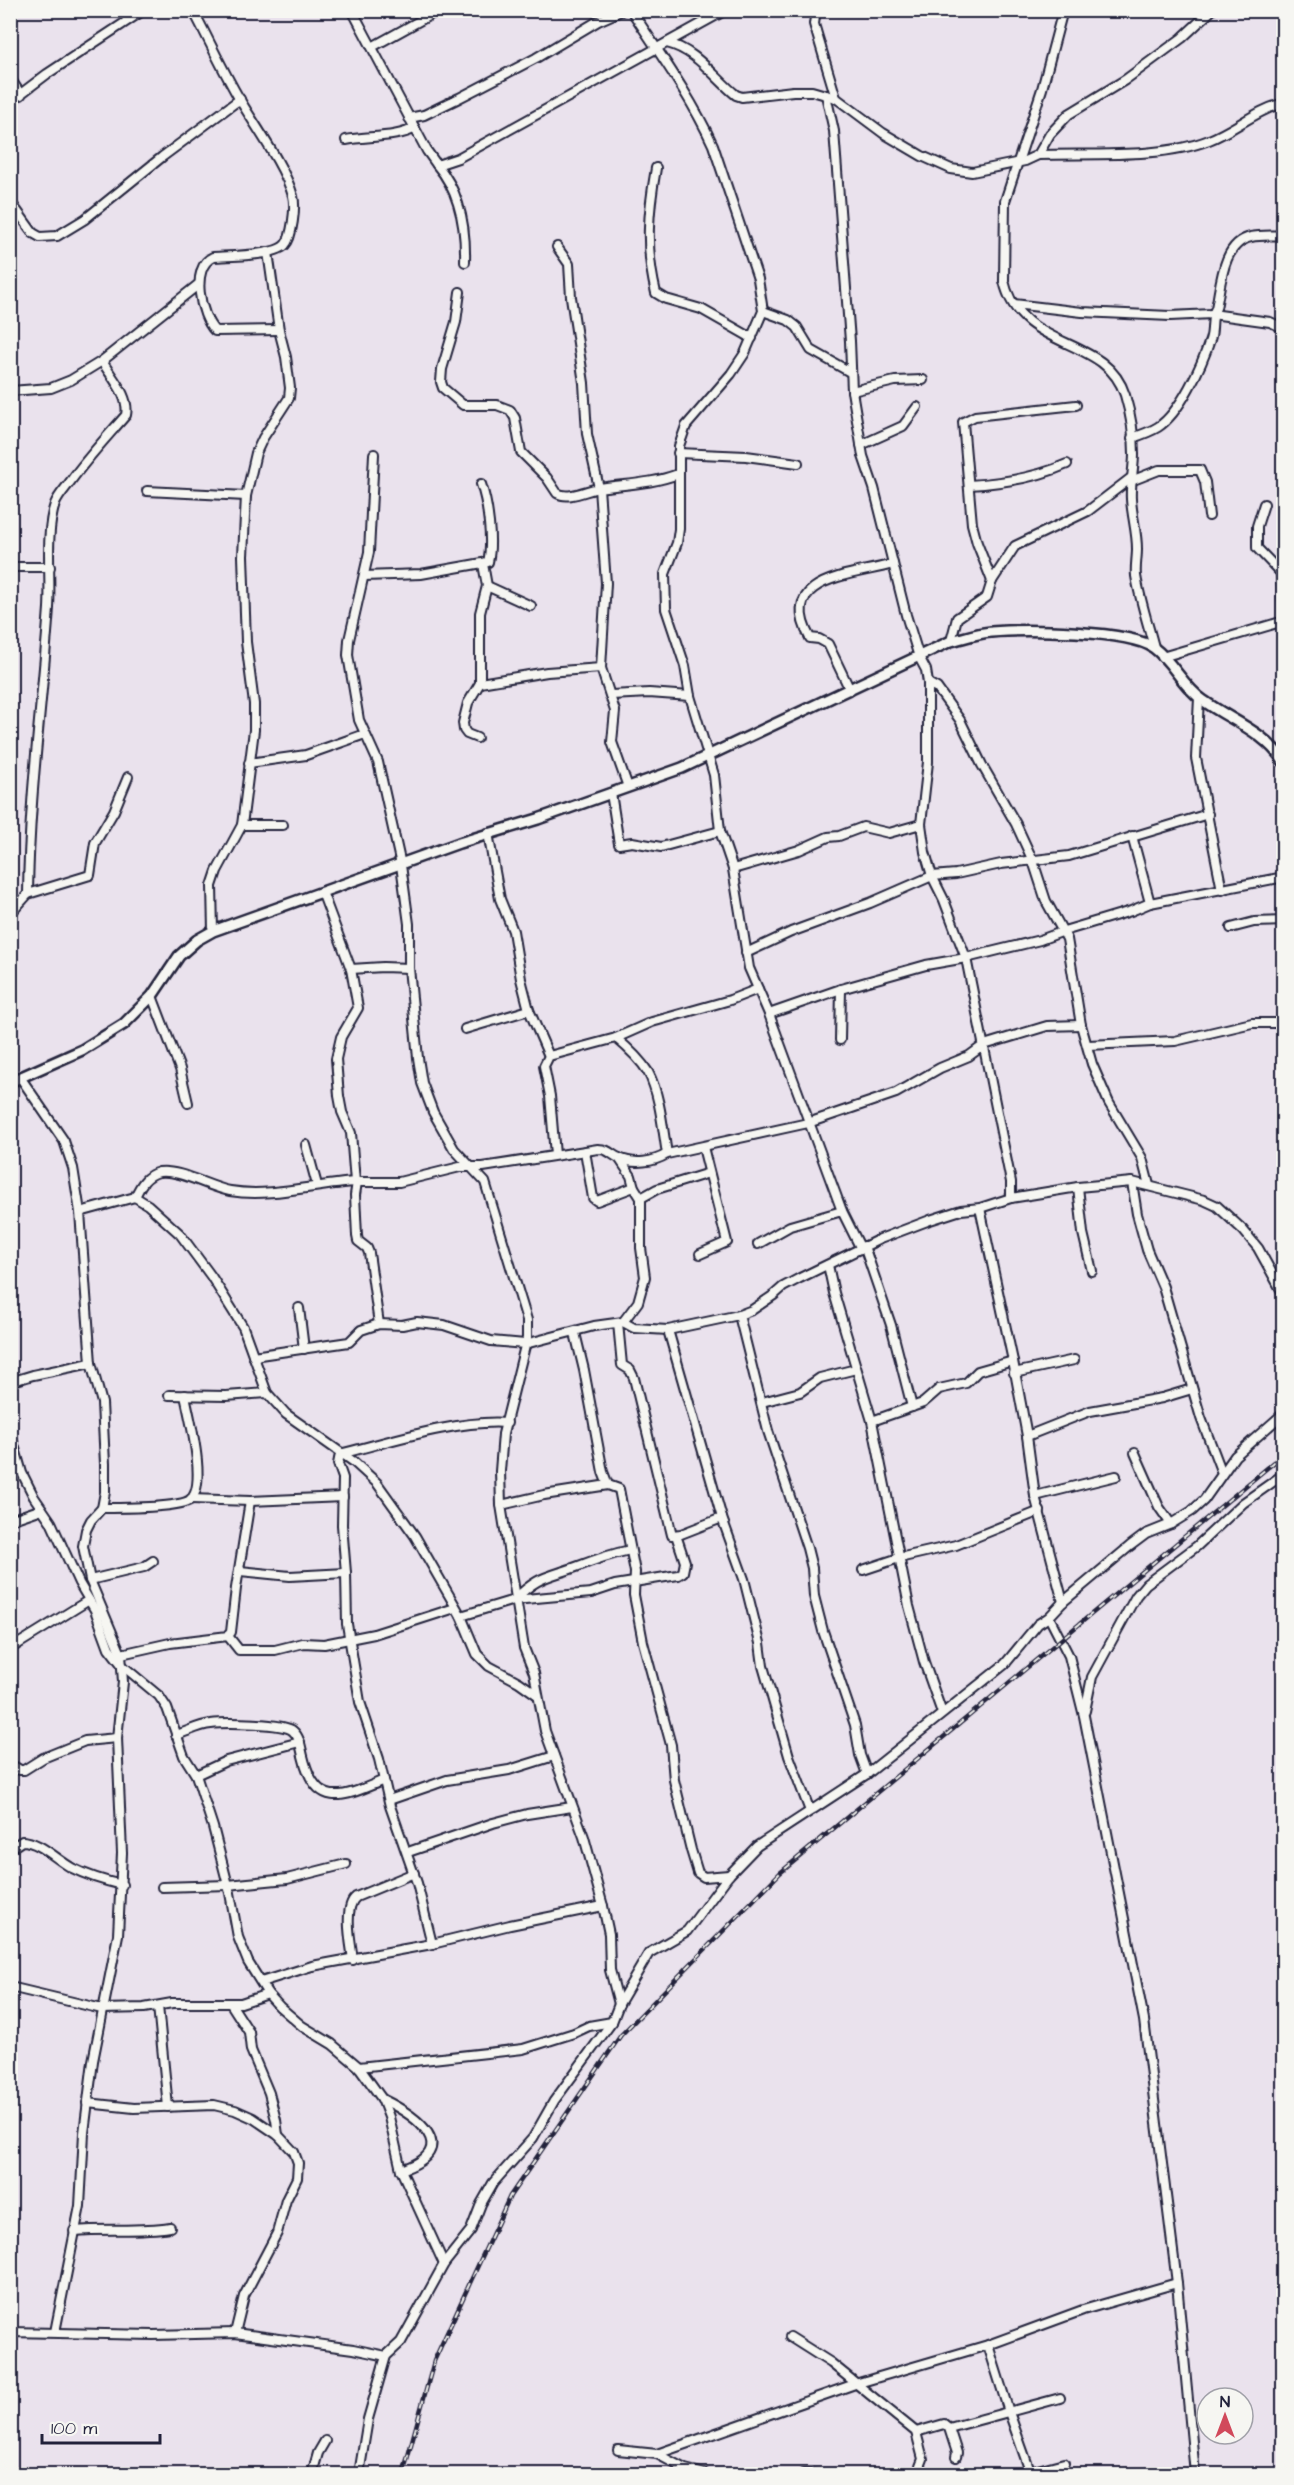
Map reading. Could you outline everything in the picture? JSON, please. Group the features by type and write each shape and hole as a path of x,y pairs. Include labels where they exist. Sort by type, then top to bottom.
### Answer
{"street":[{"path":"122,10 128,20"},
{"path":"10,102 47,74 144,10"},
{"path":"194,10 293,196 293,214 286,245 268,252 213,257 201,266 199,284 208,322 215,331 279,330"},
{"path":"352,10 436,165 453,187 464,230 465,262"},
{"path":"372,47 439,10"},
{"path":"410,118 459,98 598,21 623,10"},
{"path":"631,10 692,103 713,145 758,279 763,311 752,338 731,374 686,426 678,453 678,543 665,574 666,609 685,666 690,696 714,775 720,831 733,868 749,968 770,1014 842,1211 862,1248 891,1324 912,1407"},
{"path":"436,165 458,158 726,10"},
{"path":"808,10 836,98"},
{"path":"814,24 816,10"},
{"path":"1063,10 1042,89 1005,201 1004,281 1007,294 1014,304 1046,335 1101,360 1112,372 1125,395 1134,454 1131,480 1137,547 1136,574 1154,647 1198,698 1258,734 1269,743 1284,762"},
{"path":"1038,155 1050,134 1069,114 1125,80 1182,38 1212,10"},
{"path":"667,43 681,46 692,53 721,83 742,98 793,91 812,91 836,98 883,133 951,169 972,171 1038,155 1137,154 1191,146 1210,140 1245,120 1284,103"},
{"path":"10,78 21,95"},
{"path":"826,95 834,131 849,319 850,372 861,445 928,683 928,762 921,824 925,852 932,876 944,900 966,958 1011,1182 1011,1198"},
{"path":"10,201 33,233 40,237 57,236 85,219 162,157 240,99"},
{"path":"346,140 368,135 397,134 415,128"},
{"path":"656,168 647,235 656,293 666,299 701,309 752,338"},
{"path":"1132,438 1160,426 1175,411 1209,344 1212,334 1212,314 1216,308 1228,257 1233,247 1248,237 1284,235"},
{"path":"557,247 569,264 571,297 584,383 587,434 599,488 606,583 601,668 615,711 612,742 628,787"},
{"path":"213,931 212,886 217,871 242,825 255,716 246,642 242,534 246,496 256,453 289,398 290,378 279,330 268,252"},
{"path":"10,391 62,385 102,361 199,284"},
{"path":"460,292 456,322 440,375 443,388 463,405 497,405 510,410 515,418 521,452 560,495 568,496 599,488 643,484 678,474"},
{"path":"1014,304 1082,312 1170,316 1212,314 1270,322 1284,328"},
{"path":"763,311 788,320 797,327 811,350 850,372"},
{"path":"28,894 30,810 41,717 51,528 56,502 96,447 126,416 124,397 102,361"},
{"path":"852,391 895,381 923,380"},
{"path":"992,581 974,534 964,420 975,416 1076,405"},
{"path":"861,445 903,426 918,406"},
{"path":"678,453 746,456 798,463"},
{"path":"374,454 369,552 349,640 348,655 359,720 378,762 401,865 409,924 409,968 416,1049 423,1083 432,1112 454,1149 485,1182 527,1320 525,1344 501,1451 501,1505 514,1600 524,1648 534,1673 536,1694 554,1756 584,1837 603,1906 609,1934 610,1970 619,2004"},
{"path":"969,485 1035,476 1067,464"},
{"path":"951,642 957,618 987,597 992,581 1020,542 1080,516 1131,480 1159,470 1200,470 1205,482 1209,516"},
{"path":"364,576 421,574 488,562 490,555 485,496 481,484"},
{"path":"147,491 246,496"},
{"path":"1162,657 1284,619 1281,573 1257,548 1257,526 1264,504"},
{"path":"477,738 467,734 463,723 468,703 480,683 480,613 487,586 483,564"},
{"path":"850,690 828,644 819,639 810,639 802,612 803,600 807,591 830,579 893,564"},
{"path":"10,567 50,567"},
{"path":"487,586 531,606"},
{"path":"56,2332 80,2206 87,2103 102,2009 118,1935 122,1885 117,1738 123,1666 121,1654 85,1564 84,1538 91,1520 102,1509 105,1492 105,1464 102,1403 91,1363 80,1212 69,1152 54,1125 15,1080 82,1050 115,1031 152,996 178,957 197,940 213,931 488,833 538,819 682,768 707,754 951,642 988,632 1016,631 1130,638 1154,647"},
{"path":"480,683 547,672 601,668"},
{"path":"928,683 936,688 960,720 982,765 1016,824 1033,861 1046,901 1064,931 1081,1025 1092,1064 1109,1103 1142,1158 1149,1185"},
{"path":"611,694 649,693 690,696"},
{"path":"1198,698 1196,758 1222,890"},
{"path":"249,763 306,754 365,734"},
{"path":"10,937 10,916 28,894 90,875 95,843 114,810 128,777"},
{"path":"611,793 619,844 646,844 661,847 720,831"},
{"path":"746,952 932,876 956,874 1001,864 1069,856 1208,814"},
{"path":"733,868 799,850 828,837 839,836 863,827 889,833 921,824"},
{"path":"242,825 283,825"},
{"path":"488,833 500,899 513,931 529,1010 549,1056"},
{"path":"1132,836 1150,903"},
{"path":"770,1014 841,989 926,965 1040,940 1150,903 1284,877"},
{"path":"322,892 351,969 358,1008 341,1037 336,1059 342,1112 351,1133 356,1182 357,1236 358,1241 367,1248 369,1253 379,1324"},
{"path":"1231,928 1254,922 1284,921"},
{"path":"351,969 409,968"},
{"path":"555,1155 550,1096 544,1066 549,1056 616,1038 652,1022 730,1000 758,989"},
{"path":"840,1040 841,989"},
{"path":"152,996 180,1069 188,1103"},
{"path":"465,1029 529,1010"},
{"path":"1088,1045 1175,1041 1252,1023 1284,1023"},
{"path":"619,1158 645,1162 667,1154 808,1123 896,1093 940,1068 969,1056 984,1045 1047,1026 1081,1025"},
{"path":"616,1038 633,1053 649,1073 663,1125 667,1154"},
{"path":"306,1145 317,1185"},
{"path":"700,1254 727,1242 703,1147"},
{"path":"135,1197 148,1176 160,1172 173,1173 227,1190 248,1193 356,1182 399,1182 460,1167 607,1149 619,1158 631,1176 634,1187 641,1198 641,1248 645,1278 638,1302 620,1323 622,1365 630,1370 634,1378 652,1444 657,1478 669,1526 672,1535 676,1535 722,1518"},
{"path":"585,1151 593,1198 597,1201 608,1199 634,1187"},
{"path":"641,1198 657,1189 709,1173"},
{"path":"1132,1182 1137,1214 1147,1250 1169,1306 1192,1389 1211,1448 1222,1473"},
{"path":"253,1356 349,1342 361,1330 379,1324 402,1325 417,1322 444,1325 491,1341 525,1344 594,1326 620,1323 634,1328 668,1330 739,1315 758,1306 783,1287 828,1264 930,1220 961,1210 980,1208 1011,1198 1078,1187 1132,1182 1204,1200 1217,1206 1243,1230 1258,1248 1284,1295"},
{"path":"1078,1187 1083,1233 1092,1271"},
{"path":"80,1212 135,1197 148,1205 180,1234 237,1314 267,1393 286,1414 354,1462 377,1483 415,1536 461,1616 477,1654 489,1666 536,1694"},
{"path":"980,1208 1013,1361 1035,1496 1063,1602"},
{"path":"758,1244 790,1226 842,1211"},
{"path":"828,1264 872,1421 899,1558 924,1662 942,1713"},
{"path":"299,1308 304,1349"},
{"path":"739,1315 768,1431 807,1548 812,1569 814,1596 821,1622 855,1725 860,1755 867,1774"},
{"path":"668,1330 722,1518 744,1579 760,1643 763,1666 789,1756 810,1811"},
{"path":"575,1332 603,1472 608,1485"},
{"path":"1014,1373 1074,1360"},
{"path":"872,1421 923,1403 939,1389 966,1383 978,1371 1013,1361"},
{"path":"10,1382 91,1363"},
{"path":"762,1402 800,1392 820,1378 856,1369"},
{"path":"1027,1436 1090,1411 1162,1398 1192,1389"},
{"path":"170,1395 226,1396 267,1393"},
{"path":"185,1395 198,1479 191,1499"},
{"path":"358,2475 368,2419 386,2356 401,2342 444,2264 471,2230 481,2204 493,2183 533,2138 554,2101 612,2022 619,2004 649,1953 687,1931 729,1875 757,1846 867,1774 1005,1664 1032,1631 1063,1602 1146,1534 1171,1524 1204,1500 1235,1456 1284,1413"},
{"path":"340,1454 396,1439 474,1424 507,1423"},
{"path":"10,1431 13,1450 22,1473 51,1522 89,1600 104,1639 123,1666 159,1696 167,1708 184,1756 195,1775 213,1827 228,1884 238,1937 248,1962 268,1994 302,2026 332,2044 359,2067 382,2099 389,2117 401,2170 444,2264"},
{"path":"1135,1453 1159,1507 1171,1524"},
{"path":"340,1454 338,1464 342,1472 347,1624 360,1702 389,1800 408,1852 432,1944"},
{"path":"1084,1716 1092,1677 1136,1596 1146,1584 1197,1546 1243,1503 1284,1474"},
{"path":"1035,1496 1116,1476"},
{"path":"501,1505 544,1495 608,1485 619,1489 643,1642 671,1745 674,1780 691,1850 698,1873 704,1876 729,1875"},
{"path":"102,1509 140,1508 185,1502 191,1499 250,1501 343,1497"},
{"path":"228,1636 231,1632 250,1501"},
{"path":"10,1520 42,1509"},
{"path":"863,1570 899,1558 956,1545 1040,1511"},
{"path":"461,1616 514,1600 591,1593 634,1582 678,1575 684,1572 685,1562 676,1535"},
{"path":"514,1600 528,1586 549,1574 630,1550"},
{"path":"90,1580 135,1570 153,1561"},
{"path":"240,1571 290,1576 346,1573"},
{"path":"10,1649 89,1600"},
{"path":"228,1636 239,1650 249,1652 275,1650 303,1643 324,1644 374,1634 455,1608"},
{"path":"1049,1617 1069,1656 1084,1716 1144,2020 1178,2283 1195,2475"},
{"path":"121,1654 170,1643 228,1636"},
{"path":"176,1735 211,1724 286,1726 295,1732 311,1780 322,1793 333,1796 352,1794 384,1780"},
{"path":"10,1764 24,1770 43,1758 85,1741 117,1738"},
{"path":"195,1775 226,1761 300,1742"},
{"path":"389,1800 447,1780 509,1770 554,1756"},
{"path":"408,1852 493,1823 527,1814 572,1807"},
{"path":"10,1849 22,1841 32,1843 72,1868 98,1879 122,1885"},
{"path":"162,1887 287,1879 346,1864"},
{"path":"353,1960 348,1910 350,1901 414,1873"},
{"path":"261,1982 312,1966 432,1944 603,1906"},
{"path":"10,1987 102,2009 176,2003 241,2004 268,1994"},
{"path":"231,2004 249,2032 251,2050 269,2093 278,2135"},
{"path":"158,2006 168,2107"},
{"path":"359,2067 523,2049 574,2034 589,2026 612,2022"},
{"path":"382,2099 401,2108 425,2128 432,2139 430,2150 424,2157 414,2166 401,2170"},
{"path":"87,2103 134,2108 179,2108 203,2104 235,2110 253,2118 278,2135 296,2156 297,2178 286,2200 277,2233 244,2296 235,2333"},
{"path":"74,2231 97,2229 145,2231 170,2227"},
{"path":"657,2454 855,2384 988,2345 1093,2307 1178,2283"},
{"path":"10,2332 153,2335 235,2333 353,2349 386,2356"},
{"path":"790,2337 831,2363 916,2432 923,2459 917,2475"},
{"path":"988,2345 1031,2473"},
{"path":"949,2428 1060,2398"},
{"path":"916,2432 942,2424 949,2428 957,2453 956,2457"},
{"path":"312,2475 318,2453 325,2441"},
{"path":"618,2450 657,2454 685,2469 705,2475"},
{"path":"1022,2475 1064,2463"},
{"path":"803,2475 814,2475"}],"railway":[{"path":"403,2474 434,2361 510,2196 621,2035 780,1873 1284,1454"}]}
